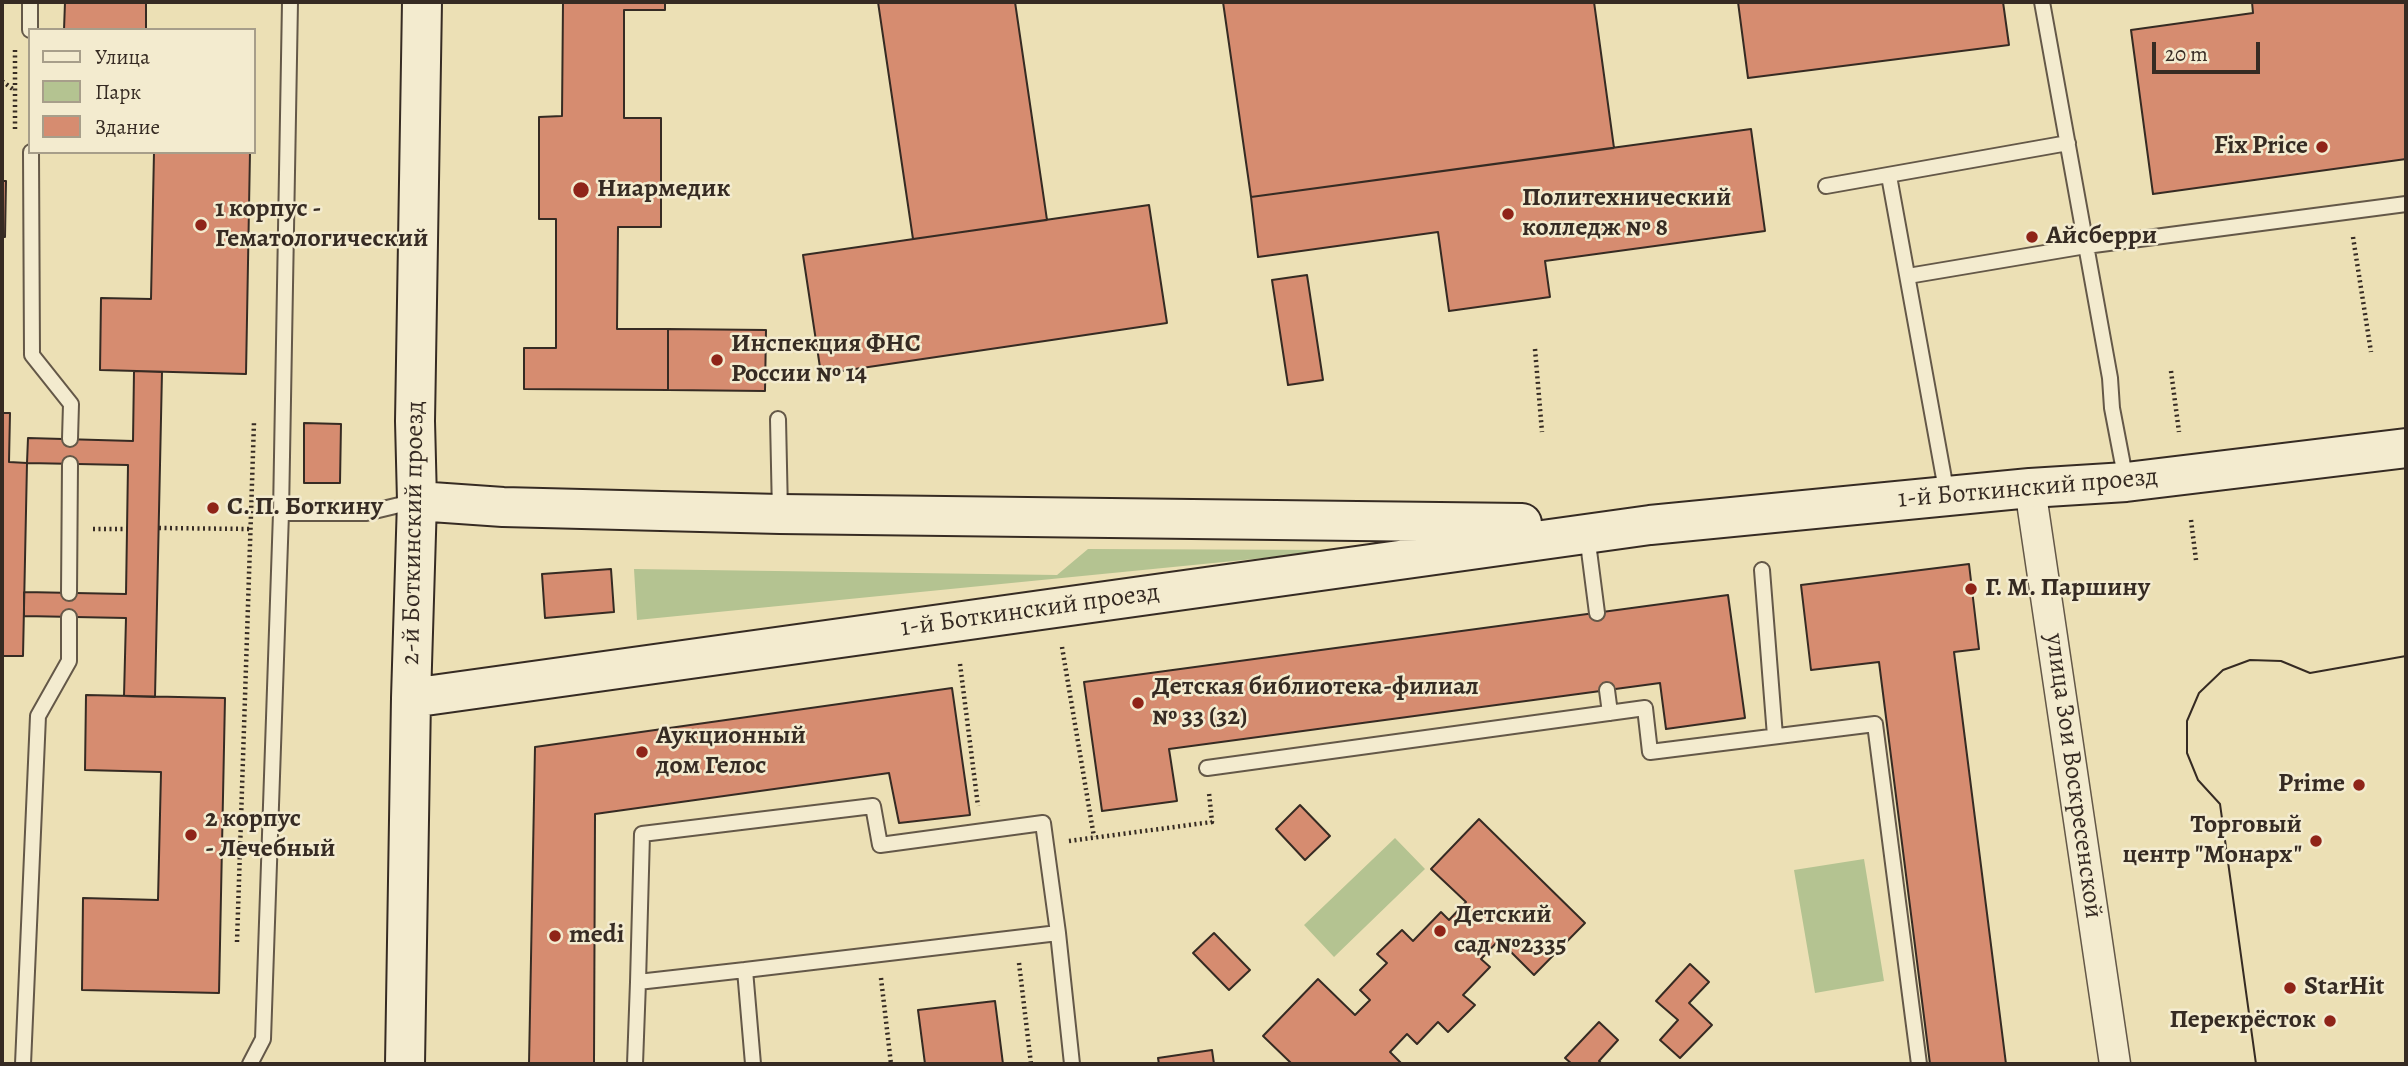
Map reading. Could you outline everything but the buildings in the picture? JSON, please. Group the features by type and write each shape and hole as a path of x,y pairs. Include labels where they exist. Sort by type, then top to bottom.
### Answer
{"street":[{"name":"2-й Боткинский проезд","path":"405,1064 417,500 415,421 422,2"},
{"name":"1-й Боткинский проезд","path":"411,698 1650,525 2030,488 2126,482 2406,448"},
{"name":"улица Зои Воскресенской","path":"2030,488 2115,1064"},
{"name":"1-й Боткинский проезд","path":"417,500 503,507 780,514 1650,525"}],"lane":[{"path":"30,2 30,28"},
{"path":"250,1064 263,1039 281,513 290,2"},
{"path":"2042,2 2110,378 2112,408 2126,482"},
{"path":"1826,186 2068,143"},
{"path":"31,154 32,355 71,404 70,439"},
{"path":"1889,176 1947,496"},
{"path":"1908,276 2086,246 2406,204"},
{"path":"778,419 780,514"},
{"path":"69,593 70,464"},
{"path":"281,513 366,513 417,500"},
{"path":"1587,533 1597,613"},
{"path":"1762,570 1775,736"},
{"path":"23,1064 38,716 69,661 69,617"},
{"path":"1607,690 1610,713"},
{"path":"1207,768 1645,709 1650,752 1875,724 1919,1064"},
{"path":"635,1064 642,834 873,806 880,845 1043,823 1072,1064"},
{"path":"638,982 1058,933"},
{"path":"745,970 753,1064"}],"path":[{"path":"2,81 15,91"},
{"path":"2349,212 2371,352"},
{"path":"1535,349 1542,432"},
{"path":"2171,371 2179,432"},
{"path":"237,944 254,418"},
{"path":"2191,520 2196,559"},
{"path":"159,528 250,529"},
{"path":"1062,647 1094,837"},
{"path":"960,664 982,831"},
{"path":"1046,844 1212,822 1207,768"},
{"path":"1016,938 1031,1064"},
{"path":"879,955 891,1064"}],"green space":[{"path":"1088,549 1345,550 637,620 634,569 1057,575"},
{"path":"1395,838 1425,869 1334,957 1304,925"},
{"path":"1864,859 1884,981 1815,993 1794,870"}],"place":[{"name":"Fix Price","path":"2322,147"},
{"name":"Ниармедик","path":"581,190"},
{"name":"Политехнический колледж № 8","path":"1508,214"},
{"name":"1 корпус - Гематологический","path":"201,225"},
{"name":"Айсберри","path":"2032,237"},
{"name":"Инспекция ФНС России № 14","path":"717,360"},
{"name":"С. П. Боткину","path":"213,508"},
{"name":"Г. М. Паршину","path":"1971,589"},
{"name":"Детская библиотека-филиал № 33 (32)","path":"1138,703"},
{"name":"Аукционный дом Гелос","path":"642,752"},
{"name":"Prime","path":"2359,785"},
{"name":"2 корпус - Лечебный","path":"191,835"},
{"name":"Торговый центр \"Монарх\"","path":"2316,841"},
{"name":"Детский сад №2335","path":"1440,931"},
{"name":"medi","path":"555,936"},
{"name":"StarHit","path":"2290,988"},
{"name":"Перекрёсток","path":"2330,1021"}]}
